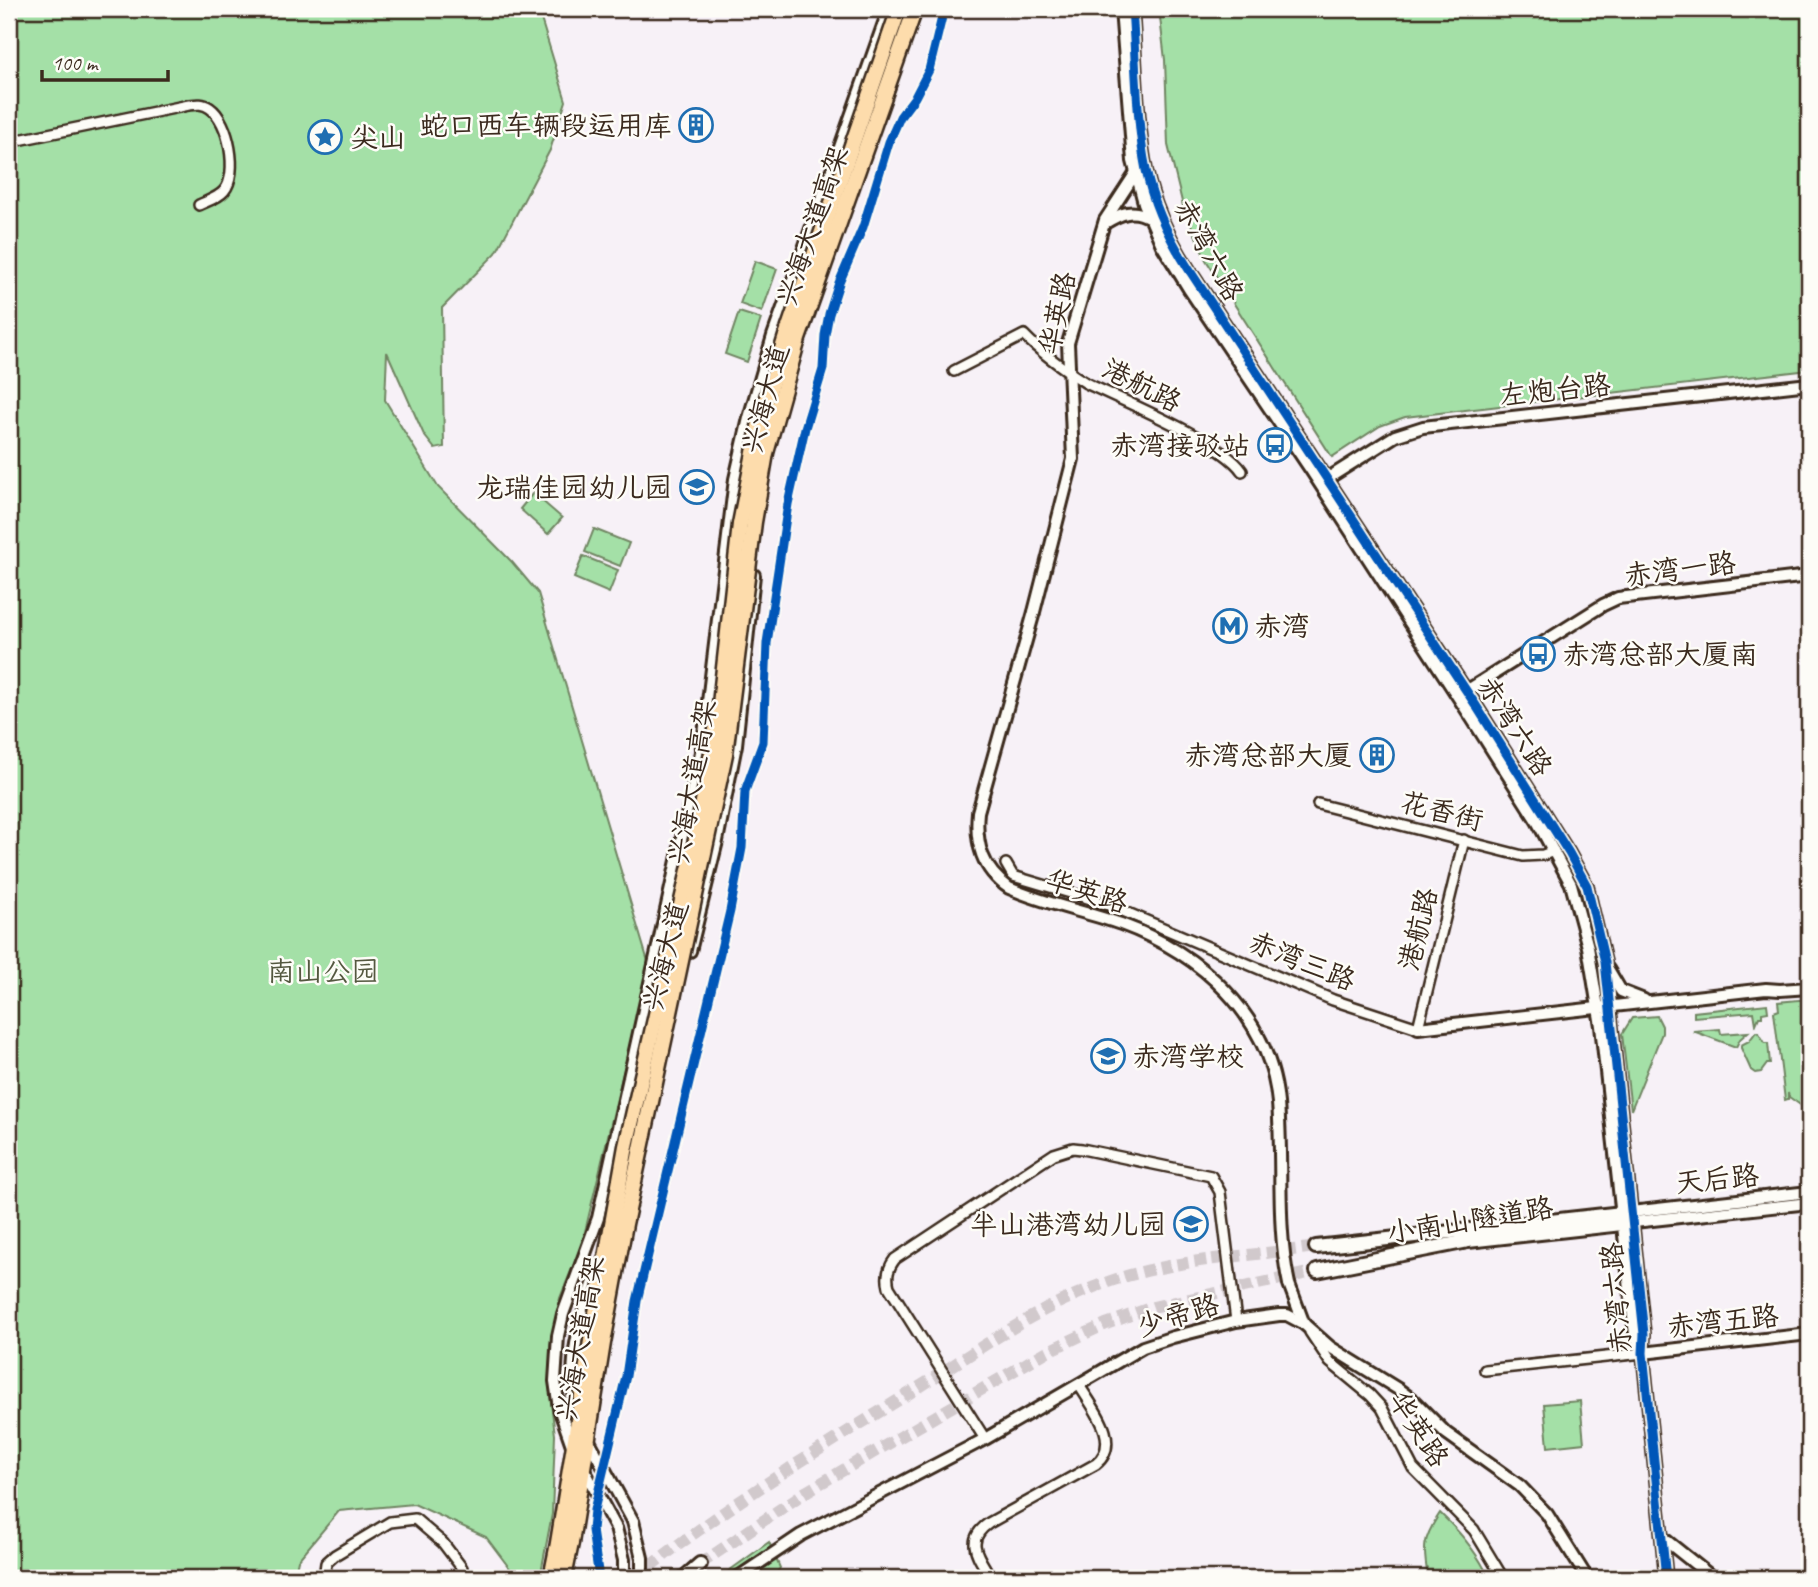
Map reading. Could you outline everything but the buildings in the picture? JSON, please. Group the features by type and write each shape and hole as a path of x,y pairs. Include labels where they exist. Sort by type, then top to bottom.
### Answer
{"main road":[{"name":"兴海大道高架","path":"551,1578 624,1158 697,835 719,713 740,524 758,429 781,349 899,9"},
{"name":"兴海大道高架","path":"564,1578 625,1224 725,754 754,522 766,453 795,348 915,9"},
{"name":"小南山隧道路","path":"1317,1247 1627,1218"},
{"name":"小南山隧道路","path":"1317,1271 1468,1241 1627,1218"},
{"path":"684,1578 700,1564"}],"street":[{"name":"兴海大道","path":"624,1578 624,1560 616,1528 578,1459 559,1408 555,1381 558,1336 563,1314 590,1246 603,1200 703,743 735,479 749,418 773,337 889,9"},
{"name":"兴海大道","path":"642,1578 642,1558 633,1521 594,1452 575,1402 572,1362 578,1327 643,1140 724,807 741,706 766,483 778,425 803,341 920,9"},
{"name":"赤湾六路","path":"1121,9 1129,132 1135,173 1150,218 1189,289 1323,481"},
{"name":"赤湾六路","path":"1132,9 1144,160 1154,199 1168,234 1323,481 1581,874 1590,895 1605,962 1605,1010 1627,1218 1635,1335 1643,1353 1666,1578"},
{"path":"9,142 202,104 219,116 225,127 231,178 224,191 199,205"},
{"name":"华英路","path":"1144,160 1104,224 1068,343 1073,459 1034,612 978,812 977,839 983,859 998,881 1009,888 1121,924 1174,949 1201,967 1238,1004 1262,1044 1278,1099 1281,1226 1289,1284 1304,1324 1330,1362 1382,1408 1413,1468 1474,1530 1503,1578"},
{"path":"1104,224 1130,211 1150,218"},
{"name":"港航路","path":"954,371 1024,335 1068,371 1200,439 1236,463 1242,471"},
{"name":"左炮台路","path":"1323,481 1395,436 1423,427 1809,384"},
{"name":"赤湾一路","path":"1462,694 1618,598 1809,576"},
{"name":"赤湾六路","path":"1462,694 1571,884 1605,1010"},
{"name":"花香街","path":"1318,804 1523,856 1543,855 1554,851"},
{"name":"港航路","path":"1418,1028 1464,840"},
{"name":"赤湾三路","path":"1006,864 1013,876 1104,903 1333,1000 1418,1028 1766,995 1780,990"},
{"path":"1605,962 1622,990 1639,999 1654,1002"},
{"path":"1780,990 1809,988"},
{"name":"赤湾三路","path":"1605,1010 1766,989 1780,990"},
{"path":"985,1438 889,1287 888,1274 895,1259 1054,1154 1073,1148 1082,1149 1211,1175 1220,1192 1236,1321"},
{"name":"天后路","path":"1627,1218 1809,1192"},
{"name":"天后路","path":"1627,1218 1809,1203"},
{"name":"少帝路","path":"737,1578 801,1535 985,1438 1130,1354 1159,1341 1236,1321 1287,1315 1414,1401 1446,1433 1520,1486 1547,1514 1587,1578"},
{"name":"赤湾五路","path":"1643,1353 1809,1334"},
{"path":"1485,1370 1643,1353"},
{"path":"991,1578 976,1552 974,1545 977,1533 989,1523 1096,1464 1106,1454 1106,1433 1079,1384"},
{"path":"324,1578 327,1563 335,1555 390,1522 415,1518 443,1544 462,1567 461,1578"},
{"path":"1662,1538 1713,1578"}],"green space":[{"name":"南山公园","path":"9,9 538,9 566,101 550,150 496,253 442,308 444,447 435,449 424,435 387,352 385,400 438,487 512,562 538,593 649,965 582,1244 560,1298 550,1344 549,1386 555,1435 552,1514 540,1578 517,1578 486,1537 414,1504 339,1511 298,1560 294,1578 9,1578"},
{"path":"1159,9 1809,9 1809,370 1405,417 1380,426 1332,457 1206,260 1183,206 1168,145 1165,60"},
{"path":"755,261 777,269 762,312 740,304"},
{"path":"739,312 761,319 747,362 725,354"},
{"path":"533,493 562,518 548,534 520,509"},
{"path":"594,529 629,543 620,566 585,552"},
{"path":"583,556 618,570 609,593 574,578"},
{"path":"1809,999 1809,1111 1789,1097 1788,1093 1788,1099 1785,1100 1774,1012 1779,1010 1778,1002"},
{"path":"1767,1004 1768,1012 1762,1013 1756,1024 1754,1012 1694,1017 1694,1012"},
{"path":"1657,1016 1662,1033 1631,1110 1622,1034 1632,1018"},
{"path":"1720,1029 1721,1034 1748,1032 1736,1047 1693,1031"},
{"path":"1756,1032 1768,1043 1770,1064 1761,1072 1755,1073 1751,1070 1741,1045 1749,1041"},
{"path":"1580,1401 1584,1443 1548,1447 1544,1404"},
{"path":"1440,1513 1468,1543 1489,1578 1428,1578 1425,1544"},
{"path":"769,1542 780,1568 773,1578 719,1578"}],"tunnel":[{"path":"635,1578 771,1480 1002,1334 1073,1296 1124,1277 1178,1264 1316,1247"},
{"path":"700,1564 804,1493 1046,1352 1106,1324 1153,1307 1317,1271"}],"cycle path":[{"path":"599,1578 592,1530 594,1510 626,1376 637,1301 730,911 742,848 745,791 763,742 767,643 788,504 805,428 823,369 829,314 863,227 889,142 900,117 915,97 929,70 944,9"},
{"path":"1132,9 1138,111 1146,170 1157,208 1168,233 1188,268 1475,704 1587,886 1605,962 1644,1334 1643,1353 1666,1578"}],"place":[{"name":"蛇口西车辆段运用库","path":"696,125"},
{"name":"尖山","path":"325,137"},
{"name":"赤湾接驳站","path":"1275,445"},
{"name":"龙瑞佳园幼儿园","path":"697,487"},
{"name":"赤湾","path":"1230,626"},
{"name":"赤湾总部大厦南","path":"1538,654"},
{"name":"赤湾总部大厦","path":"1377,755"},
{"name":"赤湾学校","path":"1108,1056"},
{"name":"半山港湾幼儿园","path":"1191,1224"}]}
